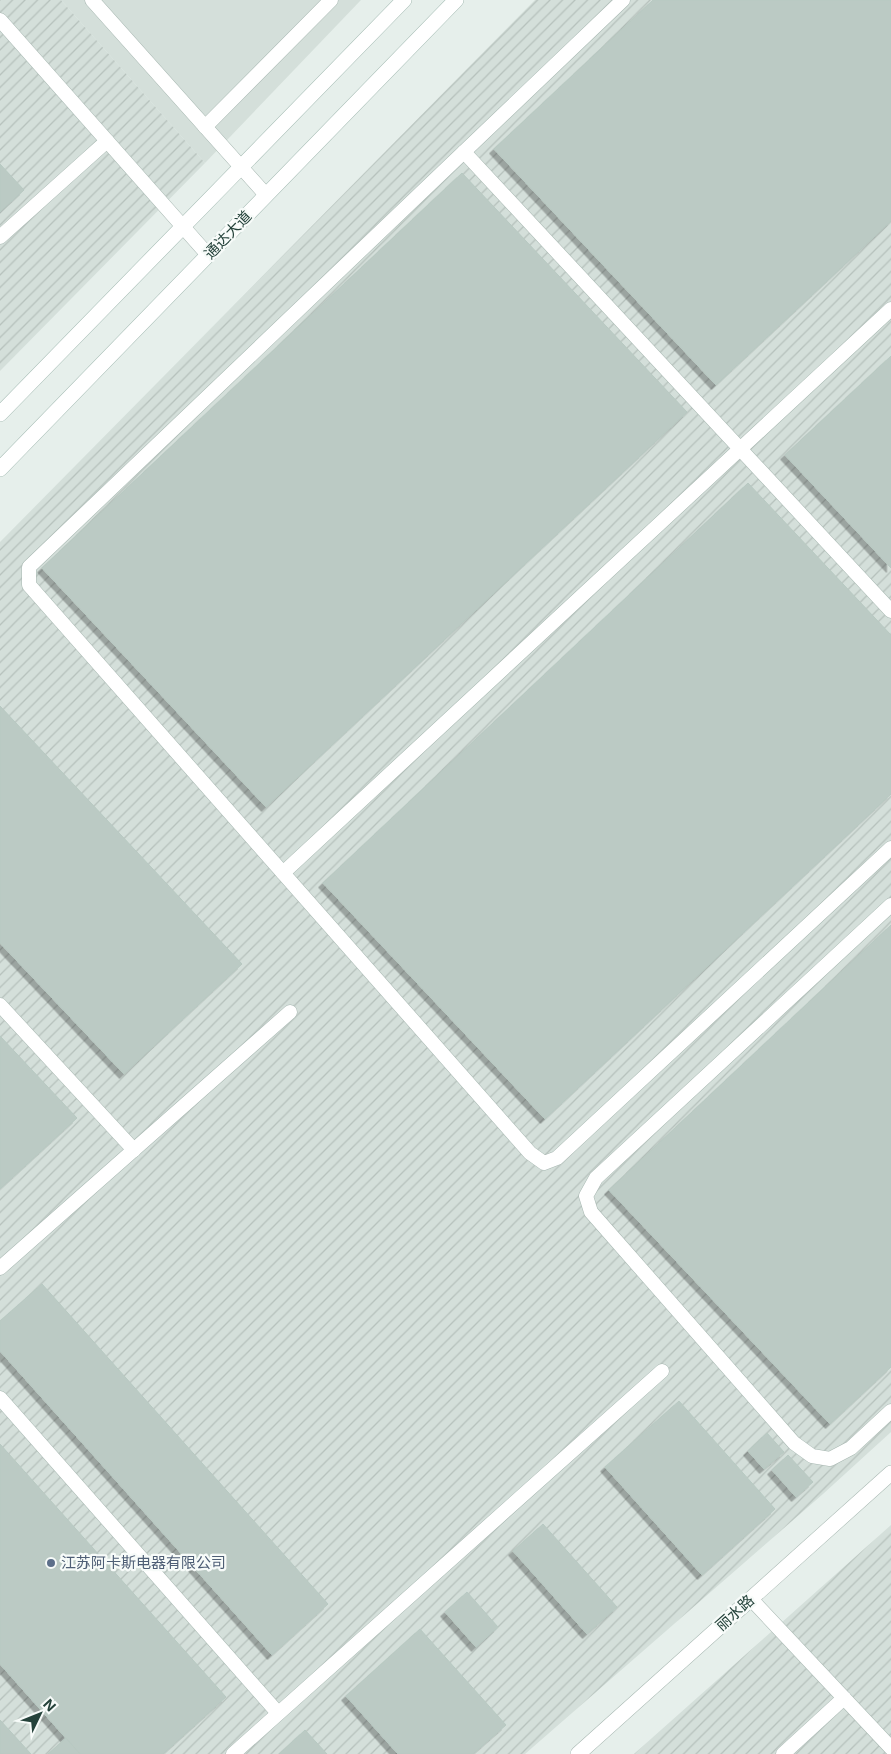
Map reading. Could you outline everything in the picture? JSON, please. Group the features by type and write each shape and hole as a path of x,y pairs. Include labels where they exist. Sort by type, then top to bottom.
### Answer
{"main road":[{"path":"0,414 404,0"},
{"name":"通达大道","path":"0,469 456,0"},
{"name":"丽水路","path":"578,1754 891,1473"}],"lane":[{"path":"92,0 266,195"},
{"path":"206,127 331,0"},
{"path":"623,0 29,567 30,585 530,1153 544,1163 557,1158 891,848"},
{"path":"0,20 208,255"},
{"path":"0,237 107,141"},
{"path":"464,152 891,611"},
{"path":"283,873 891,308"},
{"path":"891,905 596,1178 586,1196 591,1212 800,1448 812,1456 830,1459 851,1448 891,1411"},
{"path":"0,1004 134,1150"},
{"path":"0,1268 290,1012"},
{"path":"233,1754 662,1371"},
{"path":"0,1398 278,1713"},
{"path":"751,1599 891,1748"},
{"path":"783,1754 844,1698"}],"shaded area":[{"path":"0,0 61,0 205,163 0,371"},
{"path":"61,0 361,0 205,163"},
{"path":"535,0 891,0 891,1432 823,1494 525,1754 0,1754 0,542"},
{"path":"891,1525 891,1754 634,1754"}],"building":[{"path":"653,0 891,0 891,221 716,385 494,149"},
{"path":"0,164 24,190 0,212"},
{"path":"462,173 687,412 266,807 42,568"},
{"path":"891,356 891,568 785,455"},
{"path":"748,483 891,635 891,794 545,1119 323,883"},
{"path":"0,706 242,964 124,1074 0,943"},
{"path":"891,925 891,1367 830,1424 609,1190"},
{"path":"0,1036 77,1118 0,1189"},
{"path":"42,1284 328,1604 272,1655 0,1351 0,1321"},
{"path":"679,1401 775,1509 702,1575 605,1467"},
{"path":"767,1433 784,1452 764,1469 748,1451"},
{"path":"0,1444 226,1697 163,1754 80,1754 0,1664"},
{"path":"788,1455 813,1482 796,1497 772,1470"},
{"path":"543,1524 617,1607 587,1634 513,1551"},
{"path":"467,1592 498,1627 476,1647 445,1612"},
{"path":"420,1629 506,1725 473,1754 398,1754 346,1696"},
{"path":"0,1720 31,1754 0,1754"},
{"path":"305,1730 327,1754 279,1754"},
{"path":"66,1738 80,1754 48,1754"}],"place":[{"name":"江苏阿卡斯电器有限公司","path":"51,1563"}]}
